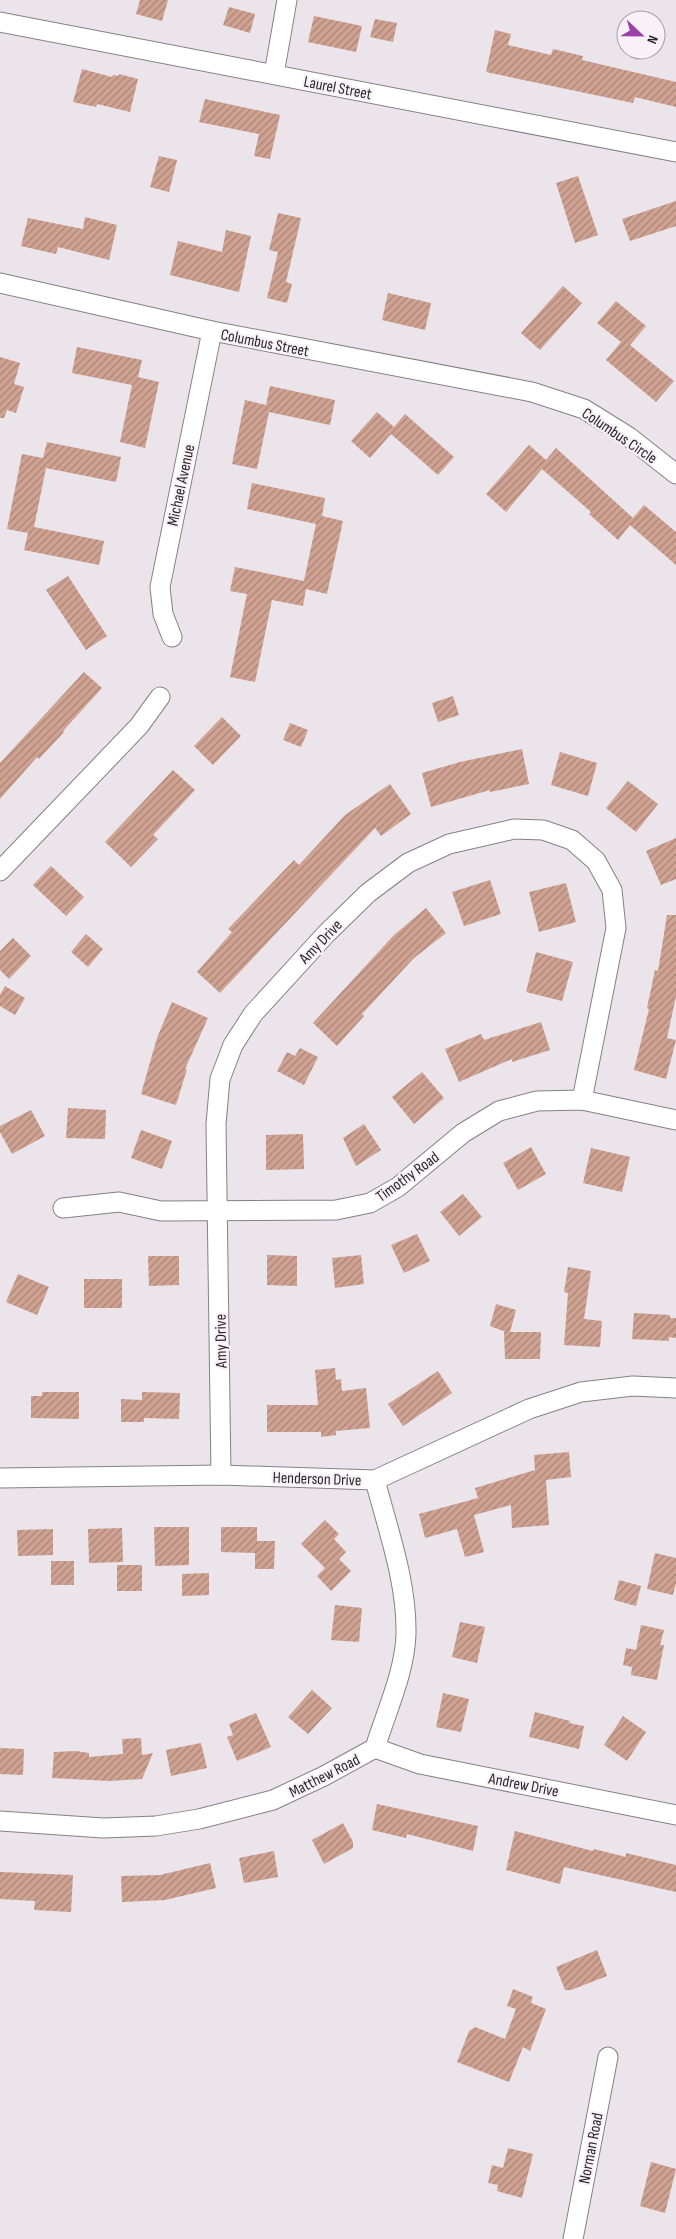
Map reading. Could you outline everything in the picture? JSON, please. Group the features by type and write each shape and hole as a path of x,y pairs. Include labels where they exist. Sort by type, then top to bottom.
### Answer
{"street":[{"path":"274,74 287,0"},
{"name":"Laurel Street","path":"0,22 676,152"},
{"name":"Columbus Street","path":"0,283 212,331 532,392"},
{"name":"Michael Avenue","path":"172,637 163,614 160,588 212,331"},
{"name":"Columbus Circle","path":"532,392 584,409 629,437 676,474"},
{"path":"0,871 139,726 160,697"},
{"name":"Amy Drive","path":"221,1474 216,1124 220,1079 233,1045 253,1014 326,934 368,893 408,863 449,844 514,829 543,830 572,840 596,861 612,890 616,928 582,1100"},
{"name":"Timothy Road","path":"63,1208 119,1202 161,1211 336,1210 370,1203 398,1187 463,1132 499,1111 537,1101 582,1100 676,1120"},
{"name":"Henderson Drive","path":"0,1478 221,1474 375,1480 528,1410 581,1392 632,1386 676,1388"},
{"name":"Matthew Road","path":"0,1822 103,1828 156,1826 199,1819 273,1800 324,1776 374,1748 401,1666 406,1634 402,1586 375,1480"},
{"name":"Andrew Drive","path":"374,1748 420,1764 676,1815"},
{"name":"Norman Road","path":"573,2239 608,2057"}],"building":[{"path":"140,0 168,0 162,21 136,14"},
{"path":"229,7 255,14 250,33 223,25"},
{"path":"314,16 362,26 356,52 308,42"},
{"path":"375,19 397,23 393,42 370,37"},
{"path":"495,30 511,34 508,45 551,55 553,49 583,56 582,60 676,82 676,107 635,97 633,103 486,72"},
{"path":"82,69 112,77 113,75 119,76 119,74 138,79 130,112 97,104 96,107 73,102"},
{"path":"205,99 280,115 270,159 254,156 259,134 199,122"},
{"path":"159,156 177,160 169,192 150,187"},
{"path":"578,176 598,235 575,243 556,183"},
{"path":"676,201 676,226 630,241 622,219"},
{"path":"278,213 301,218 286,282 292,284 287,303 267,298 278,252 269,250"},
{"path":"85,217 117,225 109,260 58,247 56,254 21,246 28,218 83,229"},
{"path":"226,230 251,236 239,292 170,275 178,241 222,252"},
{"path":"563,286 582,303 540,350 521,333"},
{"path":"388,293 431,303 425,330 382,320"},
{"path":"616,301 646,326 630,345 674,381 656,402 606,360 621,342 597,323"},
{"path":"77,347 142,360 138,377 159,382 145,448 120,442 132,385 72,373"},
{"path":"0,357 20,363 14,384 24,387 16,413 7,410 4,418 0,418"},
{"path":"270,386 335,400 330,425 269,412 257,469 232,464 245,400 266,405"},
{"path":"377,412 394,427 405,414 454,457 438,475 391,434 370,458 351,441"},
{"path":"47,442 121,457 116,482 46,468 34,527 104,541 99,565 24,550 28,533 7,529 22,454 43,458"},
{"path":"529,445 546,460 556,448 633,518 644,505 676,532 676,565 630,525 618,540 589,514 591,512 542,469 506,512 486,494"},
{"path":"252,483 325,498 322,516 343,521 327,594 306,589 303,606 272,600 255,682 230,677 247,594 230,591 235,567 304,581 316,524 247,509"},
{"path":"68,576 107,636 86,650 46,590"},
{"path":"84,672 102,688 64,732 39,759 37,757 0,799 0,763"},
{"path":"453,696 459,715 438,722 432,703"},
{"path":"222,717 241,736 213,765 194,746"},
{"path":"290,723 308,730 301,747 283,740"},
{"path":"522,749 529,784 490,792 490,790 431,807 422,773 460,762"},
{"path":"560,752 597,763 588,796 551,785"},
{"path":"173,770 195,790 153,835 158,839 131,867 105,842"},
{"path":"628,781 658,804 636,832 606,808"},
{"path":"390,784 411,814 381,836 375,828 220,993 197,972 232,932 228,929 294,860 299,865 345,815"},
{"path":"676,838 676,879 661,885 646,851"},
{"path":"51,866 84,897 66,916 33,885"},
{"path":"490,880 501,914 464,926 452,892"},
{"path":"566,883 576,922 539,932 529,892"},
{"path":"426,908 446,933 414,958 362,1014 364,1016 337,1046 313,1023 394,935"},
{"path":"667,915 676,915 676,996 667,1038 676,1040 666,1079 634,1070 649,1009 647,1008 655,970 658,971"},
{"path":"86,934 103,949 88,967 71,952"},
{"path":"13,938 31,956 9,979 0,970 0,951"},
{"path":"536,952 573,962 562,1001 526,992"},
{"path":"5,986 25,998 15,1015 0,1006 0,995"},
{"path":"172,1002 208,1018 185,1069 187,1069 176,1105 141,1094 157,1038"},
{"path":"541,1022 550,1050 512,1062 512,1059 459,1082 445,1049 481,1034 484,1040"},
{"path":"300,1048 318,1057 304,1085 277,1071 287,1052 295,1056"},
{"path":"422,1072 444,1098 414,1124 392,1097"},
{"path":"68,1108 106,1110 105,1139 66,1138"},
{"path":"31,1110 45,1136 12,1154 0,1132 0,1126"},
{"path":"364,1124 381,1150 356,1166 343,1138"},
{"path":"141,1130 172,1141 162,1169 131,1158"},
{"path":"303,1134 304,1169 266,1170 266,1135"},
{"path":"531,1147 546,1174 518,1190 503,1163"},
{"path":"591,1148 630,1157 622,1192 583,1183"},
{"path":"463,1194 482,1217 459,1236 440,1212"},
{"path":"417,1234 430,1261 404,1273 391,1245"},
{"path":"267,1255 297,1256 297,1286 267,1285"},
{"path":"361,1255 364,1284 335,1288 332,1258"},
{"path":"148,1256 179,1256 179,1285 149,1286"},
{"path":"568,1267 591,1271 584,1319 602,1321 600,1347 564,1345 568,1293 564,1292"},
{"path":"18,1274 49,1287 37,1315 6,1302"},
{"path":"84,1279 122,1279 122,1308 84,1308"},
{"path":"496,1304 516,1310 510,1332 541,1332 540,1359 505,1359 504,1332 506,1332 490,1326"},
{"path":"634,1313 670,1315 670,1318 676,1318 676,1338 669,1337 669,1341 632,1339"},
{"path":"335,1368 336,1380 341,1379 342,1391 366,1388 370,1428 336,1431 336,1435 321,1437 321,1432 267,1432 267,1405 318,1405 315,1370"},
{"path":"438,1371 452,1393 403,1426 388,1404"},
{"path":"42,1392 79,1392 79,1419 31,1418 31,1396 42,1396"},
{"path":"142,1392 180,1393 179,1419 144,1418 144,1422 121,1422 121,1399 142,1400"},
{"path":"569,1452 571,1477 546,1480 549,1525 512,1528 511,1505 474,1515 484,1552 465,1557 457,1529 425,1538 419,1514 478,1498 475,1488 535,1470 534,1455"},
{"path":"325,1520 339,1534 334,1539 346,1552 339,1559 351,1571 331,1591 317,1576 325,1568 301,1544"},
{"path":"154,1527 189,1527 189,1565 155,1566"},
{"path":"221,1527 257,1527 257,1541 275,1541 274,1569 255,1569 255,1553 221,1552"},
{"path":"122,1528 123,1562 89,1563 88,1529"},
{"path":"53,1529 53,1555 18,1556 17,1530"},
{"path":"655,1553 676,1558 676,1583 673,1595 647,1589"},
{"path":"51,1561 74,1561 74,1585 51,1585"},
{"path":"117,1565 142,1565 142,1591 117,1591"},
{"path":"209,1573 209,1595 182,1596 182,1574"},
{"path":"619,1580 641,1586 636,1606 614,1600"},
{"path":"335,1605 362,1608 359,1642 331,1640"},
{"path":"460,1622 485,1627 477,1663 452,1657"},
{"path":"641,1625 664,1630 660,1645 664,1645 657,1680 631,1675 632,1667 623,1665 626,1648 636,1650"},
{"path":"312,1690 332,1708 308,1734 288,1717"},
{"path":"443,1693 469,1699 461,1732 436,1727"},
{"path":"535,1712 584,1726 579,1749 529,1737"},
{"path":"256,1713 271,1747 237,1761 227,1737 233,1735 229,1724"},
{"path":"623,1716 646,1732 627,1761 604,1745"},
{"path":"141,1738 142,1755 153,1753 142,1779 109,1781 52,1778 54,1752 76,1751 89,1753 89,1757 123,1754 122,1739"},
{"path":"201,1743 207,1768 171,1776 166,1750"},
{"path":"0,1748 24,1749 23,1775 0,1774"},
{"path":"377,1804 478,1826 473,1851 407,1834 406,1838 372,1830"},
{"path":"343,1823 353,1842 353,1848 324,1864 312,1840"},
{"path":"515,1831 593,1851 594,1849 626,1857 626,1853 676,1865 676,1892 564,1867 560,1884 506,1870"},
{"path":"274,1851 278,1877 244,1883 239,1858"},
{"path":"210,1863 216,1888 165,1900 122,1902 121,1876 160,1875"},
{"path":"0,1872 73,1875 71,1912 34,1910 35,1901 0,1899"},
{"path":"597,1950 607,1976 571,1990 565,1990 556,1967"},
{"path":"513,1989 533,1997 531,2003 546,2009 530,2051 523,2047 509,2082 457,2062 469,2031 475,2027 505,2039 516,2009 507,2006"},
{"path":"508,2148 533,2154 522,2198 497,2191 498,2185 488,2183 492,2165 503,2168"},
{"path":"651,2162 676,2169 665,2213 640,2206"}]}
